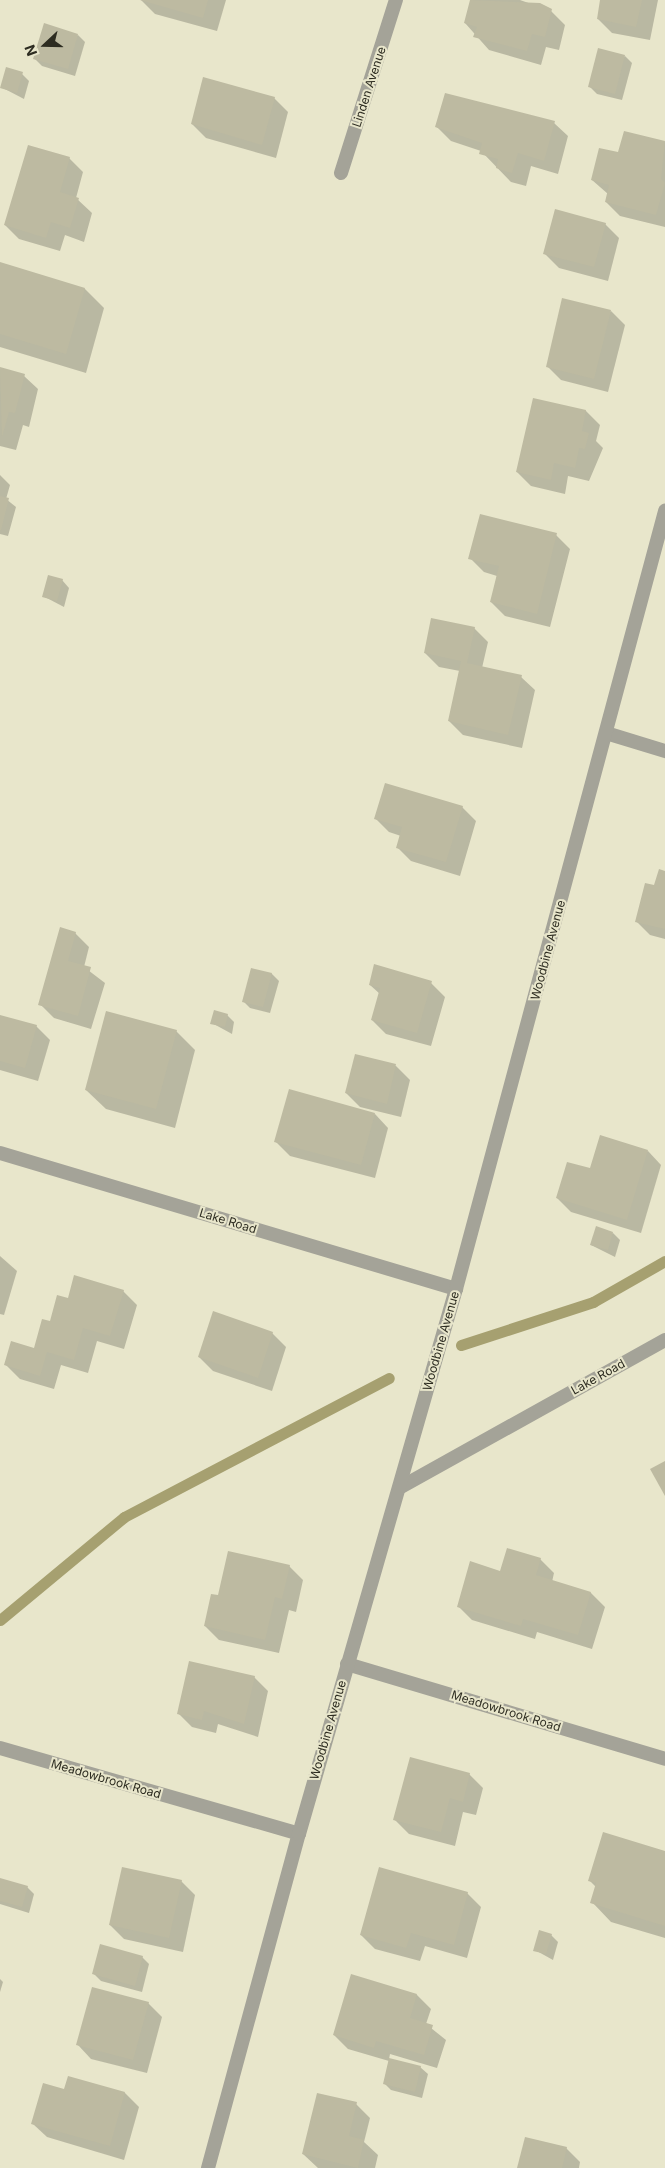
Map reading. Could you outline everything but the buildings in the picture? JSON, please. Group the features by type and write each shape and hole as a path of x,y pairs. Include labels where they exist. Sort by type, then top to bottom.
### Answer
{"street":[{"name":"Linden Avenue","path":"341,173 396,0"},
{"name":"Woodbine Avenue","path":"208,2168 299,1834 456,1289 665,510"},
{"path":"606,733 665,751"},
{"name":"Lake Road","path":"0,1153 456,1289"},
{"name":"Lake Road","path":"400,1487 665,1340"},
{"name":"Meadowbrook Road","path":"347,1664 665,1758"},
{"name":"Meadowbrook Road","path":"0,1748 299,1834"}],"waterway":[{"path":"461,1345 593,1302 665,1261"},
{"path":"0,1620 124,1517 389,1378"}]}
